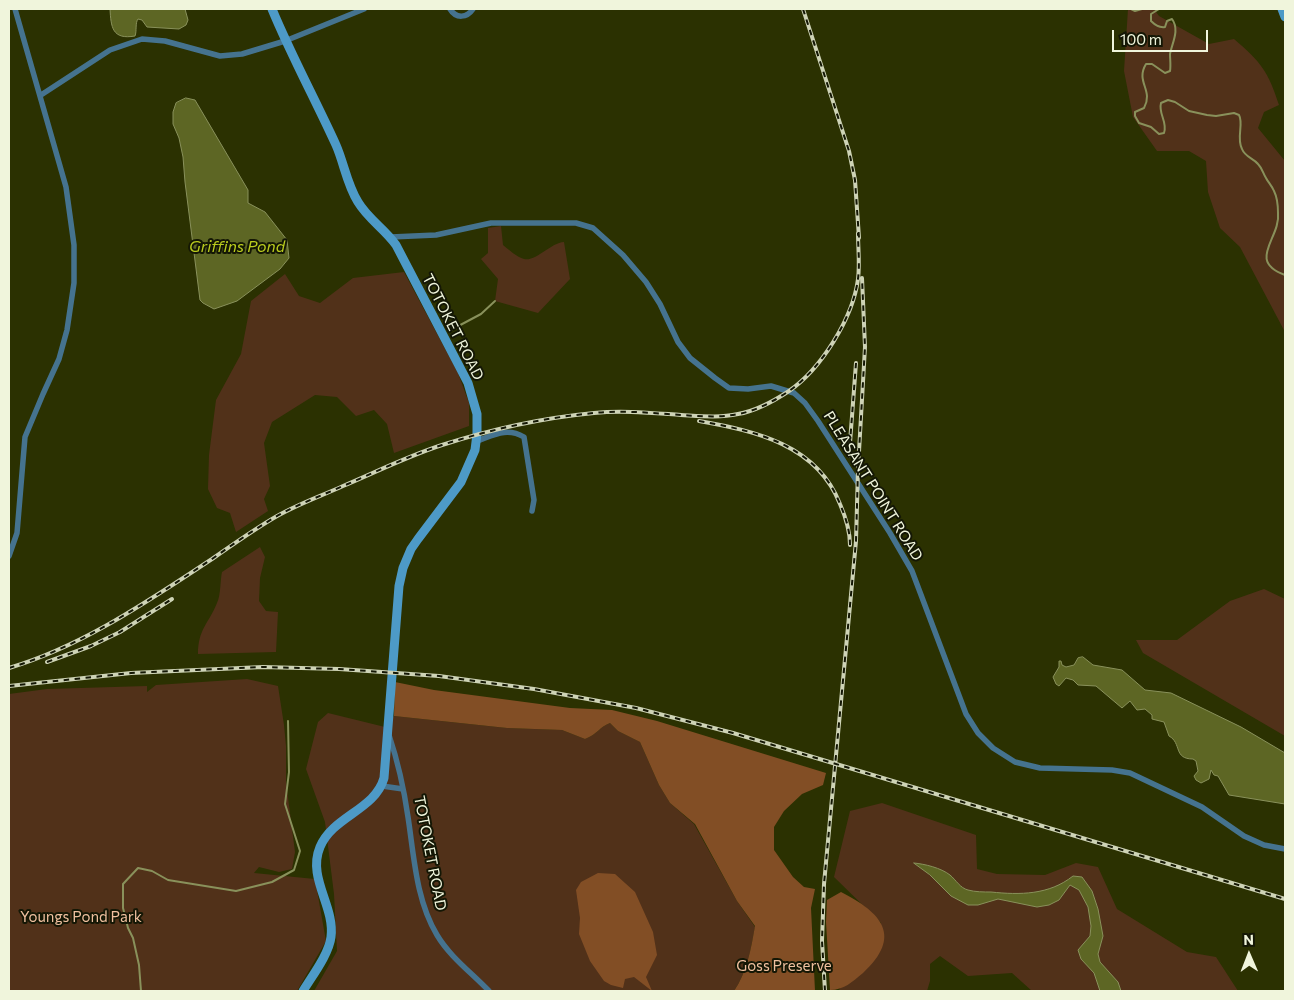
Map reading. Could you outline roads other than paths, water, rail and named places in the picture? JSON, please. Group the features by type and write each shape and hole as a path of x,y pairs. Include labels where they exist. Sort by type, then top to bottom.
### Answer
{"main road":[{"name":"TOTOKET ROAD","path":"272,9 337,147 356,200 365,212 391,238 440,327 468,383 476,414 477,441 472,459 461,482 418,539 403,568 399,586 388,734"},
{"path":"1282,9 1285,16"},
{"path":"303,991 328,946 331,935 330,919 317,869 318,851 323,840 332,829 374,797 382,786 386,770 388,734"}],"street":[{"path":"9,556 17,533 26,437 60,358 67,330 74,284 74,245 66,187 15,9"},
{"path":"41,96 110,50 142,39 166,42 220,56 248,54 364,9"},
{"path":"450,9 460,16 470,14 473,9"},
{"name":"PLEASANT POINT ROAD","path":"391,238 436,235 491,223 576,223 593,228 623,256 646,282 660,304 678,342 690,358 729,388 748,389 771,386 794,393 805,403 818,420 890,533 912,571 966,714 978,733 992,748 1015,762 1040,768 1112,770 1130,773 1202,807 1244,836 1264,844 1285,849"},
{"path":"477,441 501,432 518,433 524,437 534,500 532,511"},
{"name":"TOTOKET ROAD","path":"388,734 403,789 418,882 427,916 438,937 489,991"},
{"name":"TOTOKET ROAD","path":"382,786 403,789"}],"water":[{"path":"110,9 185,9 188,20 186,25 179,29 147,27 142,20 138,19 135,36 127,37 114,31"},
{"name":"Griffins Pond","path":"186,98 195,100 248,190 248,203 265,212 287,240 289,258 280,269 237,301 214,309 200,300 183,157 179,138 173,124 173,112 176,103"},
{"path":"1083,657 1093,665 1122,670 1145,690 1171,693 1241,727 1285,753 1285,804 1229,795 1218,776 1214,775 1211,770 1209,779 1201,783 1194,776 1198,771 1196,761 1180,754 1173,739 1169,736 1164,722 1152,719 1152,715 1145,709 1137,710 1130,701 1122,708 1096,686 1078,685 1073,680 1066,678 1059,686 1056,684 1053,677 1059,667 1059,661 1066,667 1074,665 1078,658"},
{"path":"914,863 942,870 963,888 977,892 1034,892 1054,887 1073,876 1082,877 1092,891 1098,909 1103,936 1098,954 1100,962 1118,982 1121,991 1100,991 1094,973 1081,959 1078,950 1090,936 1091,926 1088,907 1079,890 1070,885 1059,900 1049,905 1037,907 998,899 978,905 968,905 951,896 930,875"}],"waterway":[{"path":"1131,9 1135,11 1142,9"},
{"path":"1159,9 1151,14 1151,21 1157,26 1165,27 1167,21 1172,19 1175,28 1175,36 1170,54 1170,71 1165,73 1152,64 1146,64 1142,76 1147,102 1144,108 1135,112 1135,116 1139,123 1151,127 1159,134 1164,133 1165,129 1160,107 1161,103 1168,100 1189,111 1207,115 1216,116 1234,113 1239,115 1241,123 1240,145 1245,154 1261,167 1277,199 1278,222 1266,256 1268,263 1285,275"},
{"path":"449,331 481,314 495,301"},
{"path":"141,991 139,965 133,938 128,928 123,908 123,884 138,868 152,871 168,880 236,891 272,882 294,870 300,851 285,804 289,772 288,721"}],"railway":[{"path":"803,9 849,151 855,180 859,238"},
{"path":"9,668 63,648 114,621 164,591 250,533 298,505 429,449 498,429 575,415 627,412 724,416 745,413 771,402 789,391 813,370 834,341 842,326 850,310 858,279 858,233"},
{"path":"825,991 822,941 824,884 856,541 865,347 862,278"},
{"path":"849,456 856,363"},
{"path":"699,421 763,436 800,454 830,484 844,514 850,545"},
{"path":"47,662 91,646 120,632 172,599"},
{"path":"9,686 131,673 263,667 339,669 439,676 534,689 636,708 733,733 1285,899"}],"park label":[{"name":"Youngs Pond Park","path":"81,917"},
{"name":"Goss Preserve","path":"784,966"}]}
